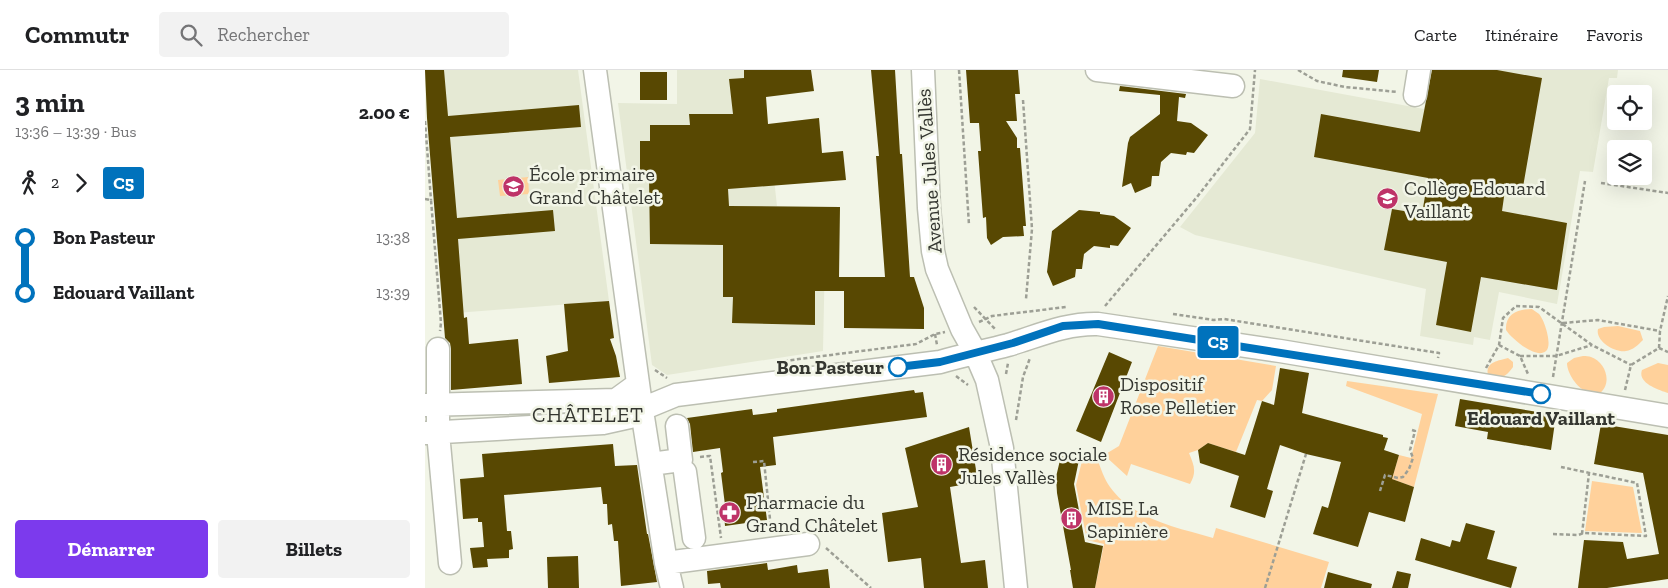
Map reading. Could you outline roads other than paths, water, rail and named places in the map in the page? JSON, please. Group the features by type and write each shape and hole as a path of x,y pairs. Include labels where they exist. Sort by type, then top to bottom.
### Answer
{"street":[{"path":"595,70 637,377 666,563 672,588"},
{"name":"Avenue Jules Vallès","path":"923,70 929,208 933,250 937,269 962,329 975,352 987,380 1002,448 1017,588"},
{"path":"1097,70 1233,86"},
{"path":"1415,94 1419,70"},
{"path":"431,433 603,423 630,417 642,409 676,395 940,362 1003,346 1063,326 1098,324 1281,352 1668,416"},
{"path":"437,349 431,405 431,433 449,563"},
{"path":"431,405 616,400 637,377"},
{"path":"677,426 694,538"},
{"path":"651,464 683,466"},
{"path":"657,505 689,502"},
{"path":"666,563 724,542 808,544"}],"place":[{"name":"École primaire Grand Châtelet","path":"513,186"},
{"name":"Collège Edouard Vaillant","path":"1388,199"},
{"name":"Bon Pasteur","path":"898,367"},
{"name":"Edouard Vaillant","path":"1541,394"},
{"name":"Dispositif Rose Pelletier","path":"1104,396"},
{"name":"Résidence sociale Jules Vallès","path":"942,465"},
{"name":"Pharmacie du Grand Châtelet","path":"730,513"},
{"name":"MISE La Sapinière","path":"1071,519"}],"district":[{"name":"CHÂTELET","path":"588,414"}]}
